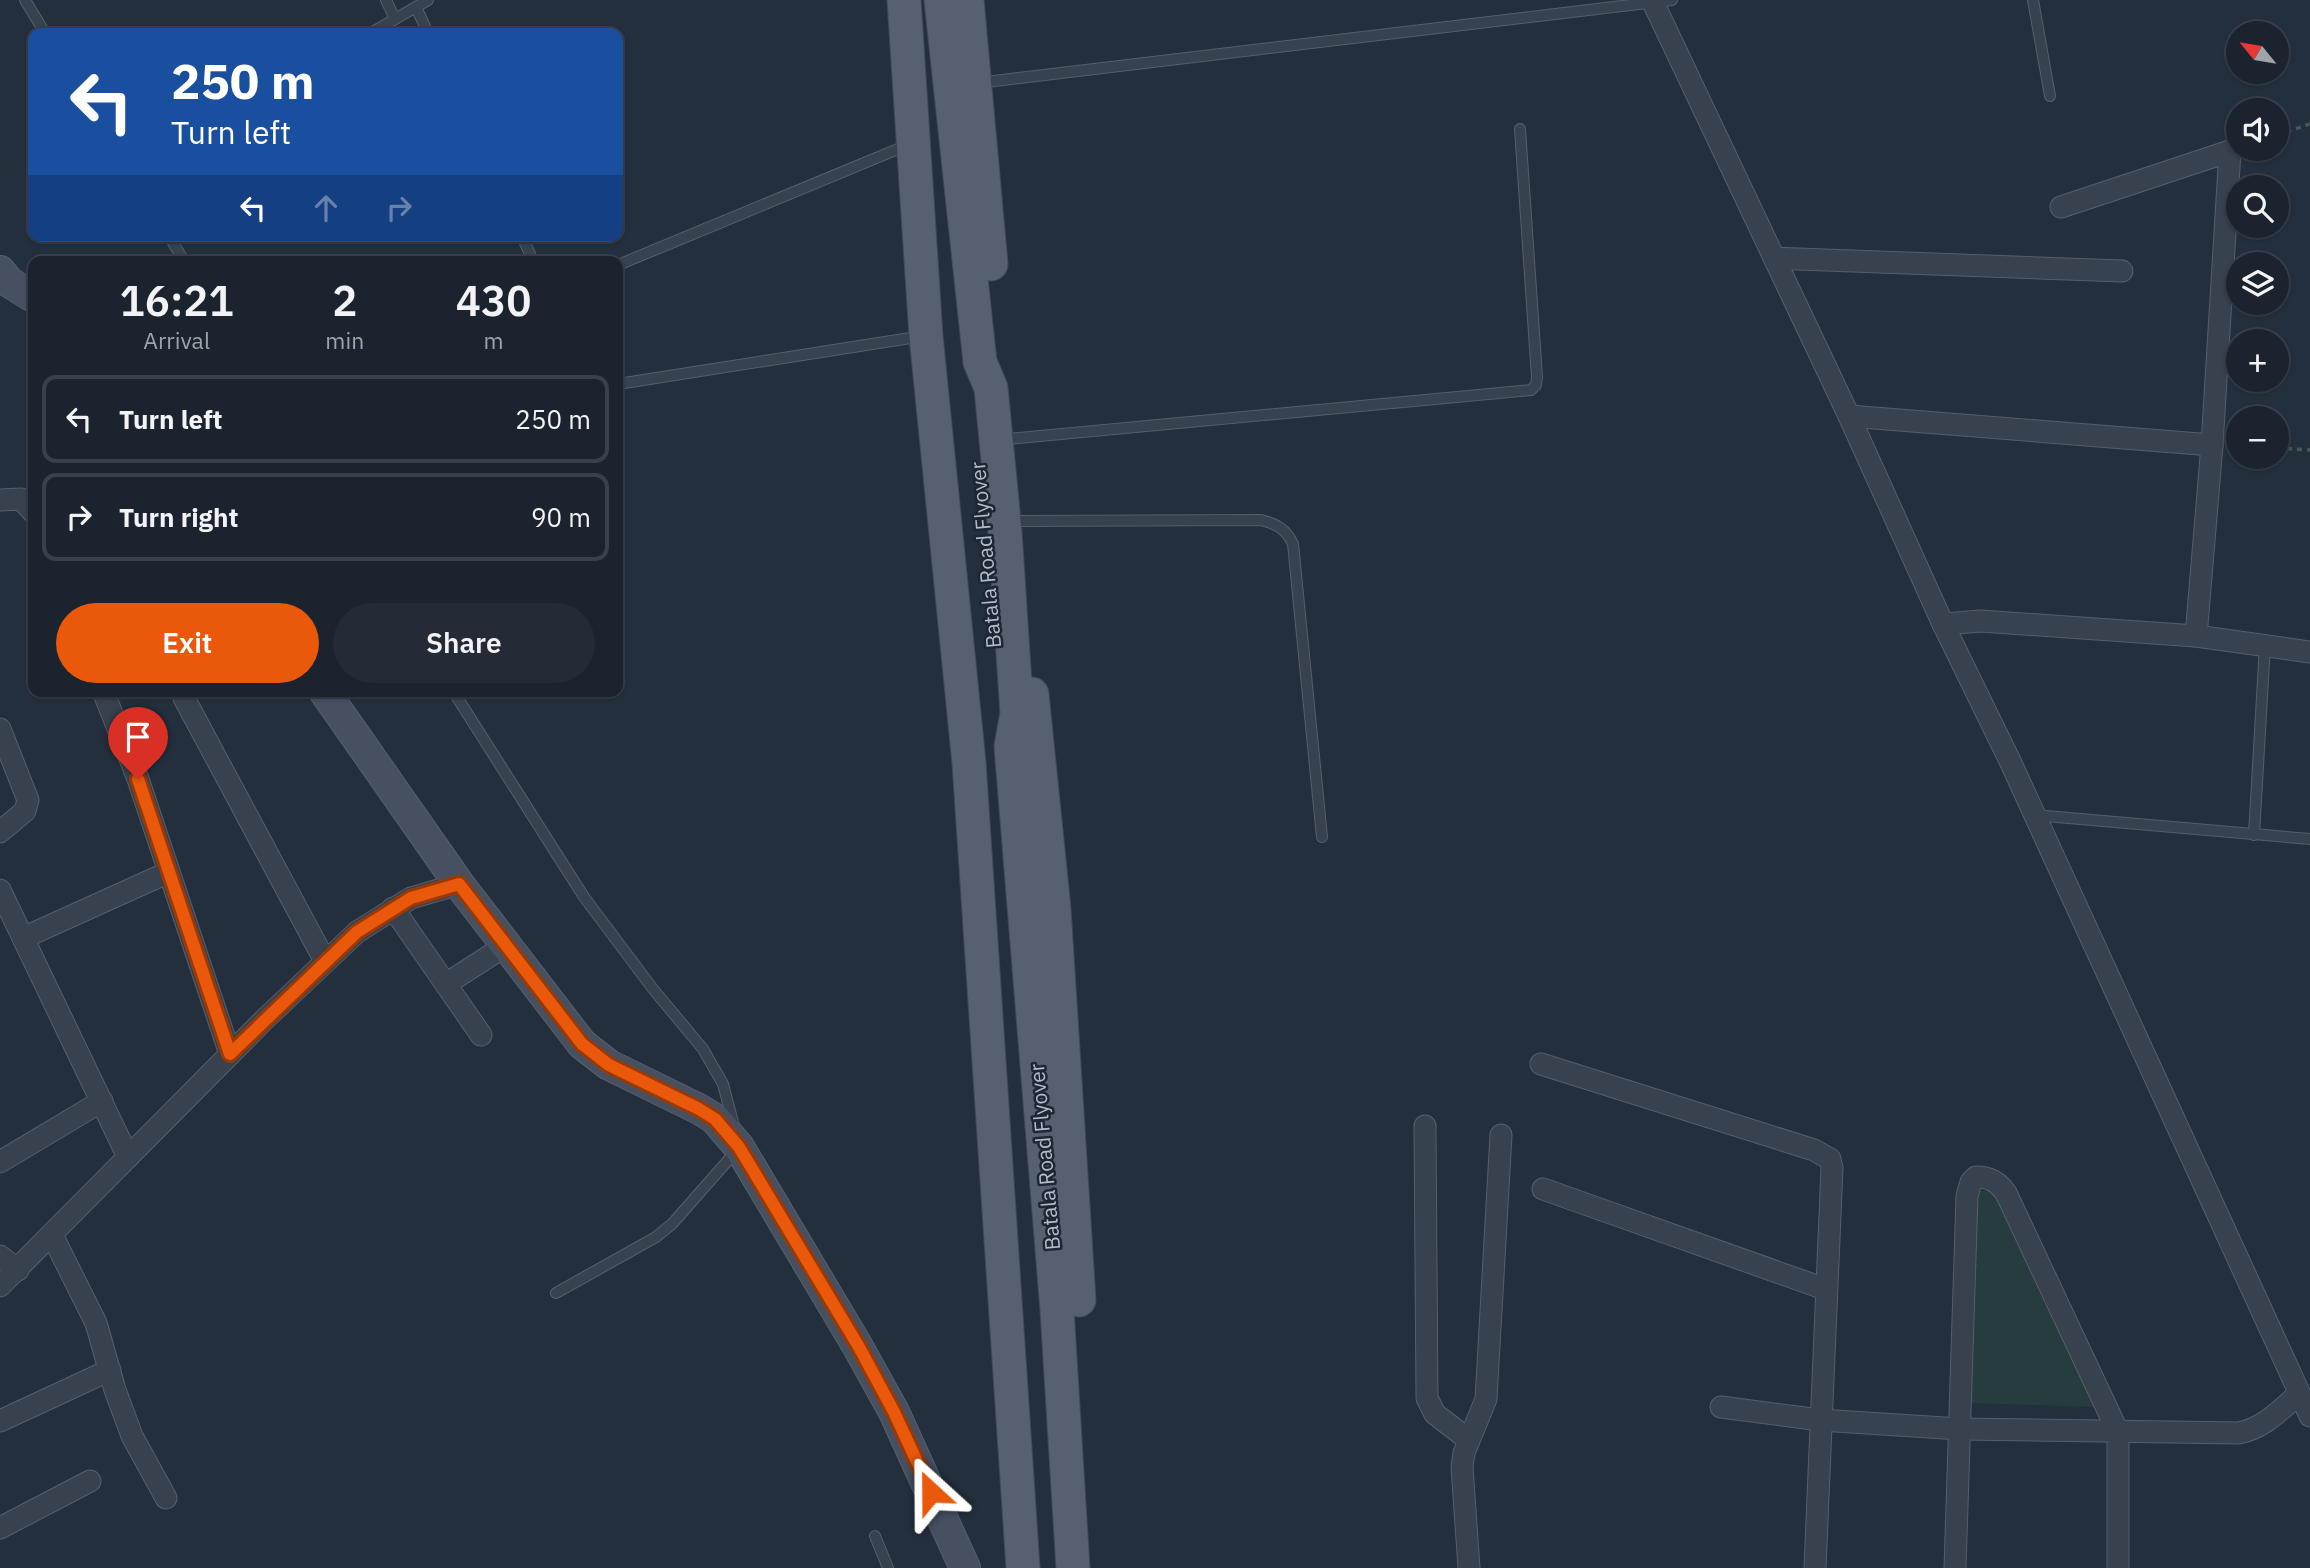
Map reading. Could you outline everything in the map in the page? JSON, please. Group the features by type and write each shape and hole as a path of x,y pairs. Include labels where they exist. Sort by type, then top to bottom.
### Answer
{"main road":[{"path":"904,0 926,336 969,762 1023,1568"},
{"name":"Batala Road Flyover","path":"941,0 980,362 971,395 999,718 1011,746 1057,1310 1073,1568"},
{"path":"967,0 1014,521 1054,909 1096,1568"}],"street":[{"path":"1659,1 1774,258 2310,1416"},
{"path":"2061,207 2230,150 2212,445 2196,636"},
{"path":"1774,258 2122,271"},
{"path":"0,271 9,282 28,294"},
{"path":"1849,416 2212,445"},
{"path":"0,500 21,499 28,507"},
{"path":"1943,624 1981,621 2196,636 2310,652"},
{"path":"105,697 138,779 230,1054"},
{"path":"328,697 459,884 587,1049 609,1065 715,1119 739,1147 859,1347 894,1412 965,1568"},
{"path":"184,698 325,961"},
{"path":"0,729 28,800 25,811 0,832"},
{"path":"23,938 169,872"},
{"path":"0,1286 230,1054 357,932 411,898 459,884"},
{"path":"0,890 128,1157"},
{"path":"393,908 481,1035"},
{"path":"446,984 505,946"},
{"path":"1541,1064 1814,1150 1830,1159 1832,1168 1815,1568"},
{"path":"0,1162 102,1101"},
{"path":"1425,1126 1427,1398 1435,1413 1469,1440"},
{"path":"1469,1568 1462,1467 1464,1453 1486,1399 1501,1135"},
{"path":"1955,1568 1967,1196 1971,1182 1976,1177 1981,1177 1994,1181 2006,1193 2118,1432 2118,1568"},
{"path":"1543,1189 1825,1289"},
{"path":"52,1235 96,1323 132,1436 166,1498"},
{"path":"0,1256 18,1270"},
{"path":"0,1421 110,1370"},
{"path":"1721,1407 1820,1420 1960,1429 2239,1433 2254,1430 2299,1394"},
{"path":"0,1528 90,1481"}],"lane":[{"path":"25,0 42,28"},
{"path":"386,0 395,19"},
{"path":"380,28 428,0"},
{"path":"2033,0 2050,96"},
{"path":"975,83 1659,1"},
{"path":"416,7 426,28"},
{"path":"1007,439 1531,390 1537,377 1521,130"},
{"path":"623,263 914,143"},
{"path":"623,383 926,336"},
{"path":"1014,521 1261,520 1281,527 1288,534 1293,544 1322,837"},
{"path":"2254,835 2264,645"},
{"path":"457,697 584,897 653,989 703,1049 729,1101 739,1147 672,1224 656,1237 556,1293"},
{"path":"2034,815 2310,839"},
{"path":"875,1536 888,1568"}],"path":[{"path":"2289,131 2310,124"},
{"path":"2289,449 2310,450"}],"green space":[{"path":"2002,1190 2096,1407 1967,1403 1979,1191"}],"route":[{"path":"138,779 230,1054 357,932 411,898 459,884 582,1044 609,1065 715,1119 739,1147 859,1347 894,1412 931,1492"}]}
